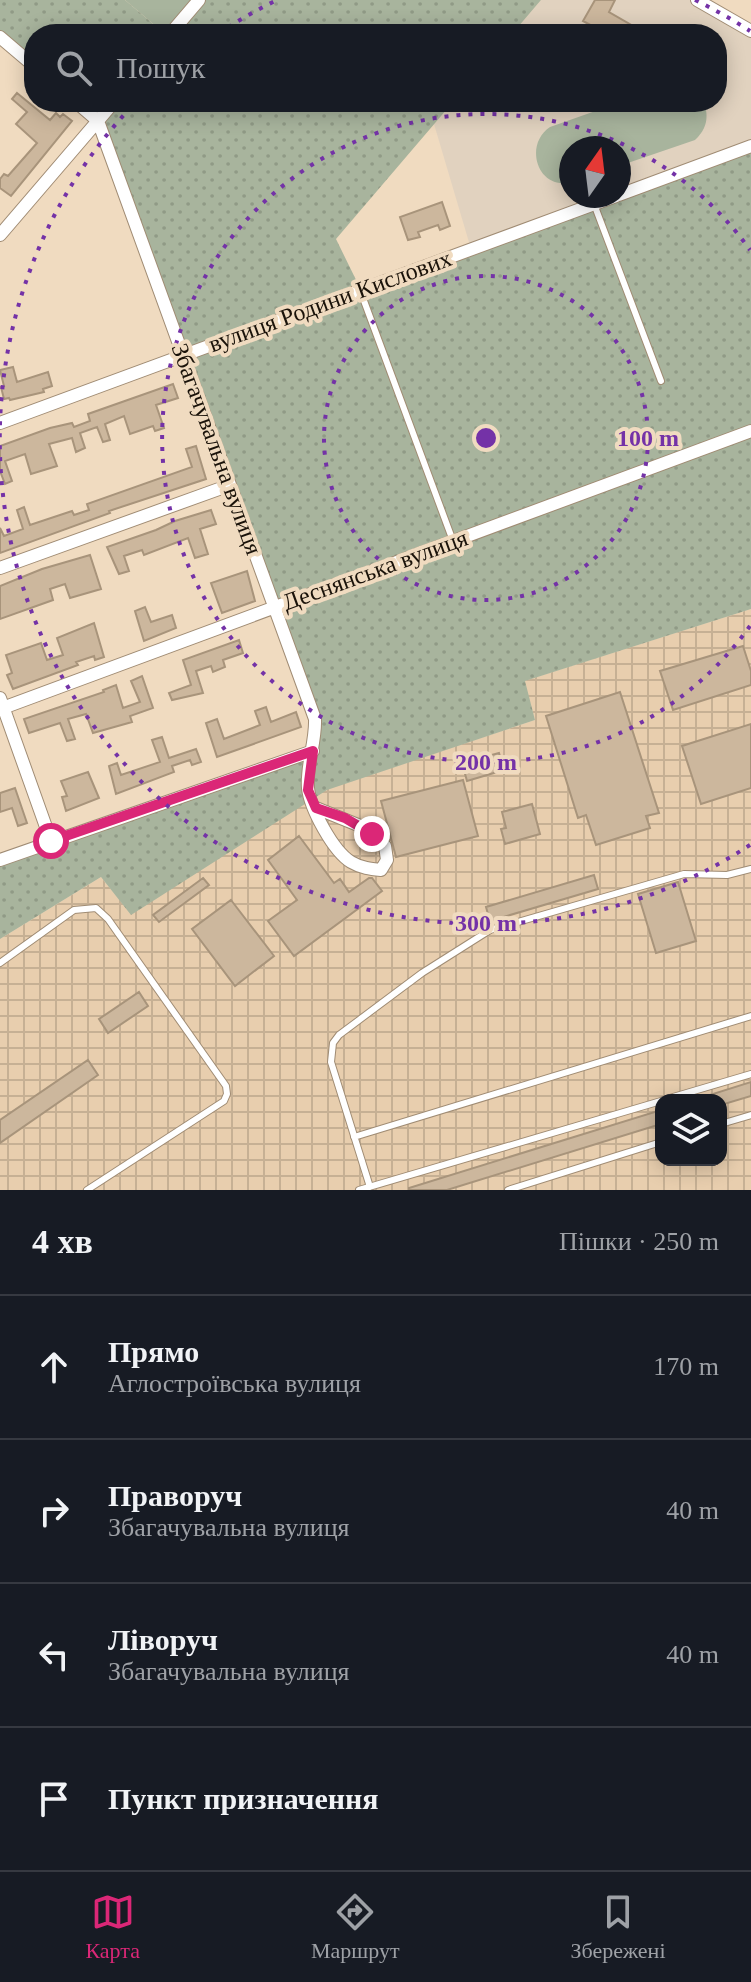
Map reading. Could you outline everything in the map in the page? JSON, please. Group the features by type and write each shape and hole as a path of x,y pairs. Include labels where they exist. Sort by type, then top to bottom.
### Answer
{"street":[{"path":"179,24 199,0"},
{"path":"697,0 751,31"},
{"path":"0,37 24,57"},
{"name":"Збагачувальна вулиця","path":"88,112 98,121 315,719 308,790 326,834 349,861 367,869 381,870 387,860 385,846 358,825 316,808"},
{"path":"0,235 106,112"},
{"name":"вулиця Родини Кислових","path":"631,190 751,146"},
{"name":"вулиця Родини Кислових","path":"0,423 583,208"},
{"name":"Деснянська вулиця","path":"1,705 274,608 751,431"},
{"path":"0,568 230,485"},
{"path":"1,705 51,841"},
{"path":"0,860 313,751"}],"lane":[{"path":"596,208 661,381"},
{"path":"360,290 453,541"},
{"path":"370,1187 331,1062 333,1043 339,1035 422,973 490,930 684,874 727,875 751,869"},
{"path":"0,963 74,910 96,908 108,919 226,1086 224,1101 87,1190"},
{"path":"354,1137 751,1016"},
{"path":"683,1094 751,1074"},
{"path":"359,1190 655,1102"},
{"path":"727,1122 751,1115"},
{"path":"508,1190 655,1144"}],"shaded area":[{"path":"541,0 697,0 751,31 751,146 631,191 631,136 559,136 559,208 583,208 471,249 434,124 444,112 727,112 727,24 521,24"},
{"path":"751,609 751,1190 0,1190 0,939 101,877 131,914 321,791 535,720 524,681"}],"green space":[{"path":"0,0 125,0 153,24 24,24 24,57 0,37"},
{"path":"125,0 199,0 175,24 153,24"},
{"path":"199,0 541,0 521,24 179,24"},
{"path":"88,112 444,112 336,239 361,290 583,208 631,208 631,190 751,146 751,609 525,681 535,720 327,790 131,915 101,877 0,939 0,860 312,751 315,735 98,121"},
{"path":"593,112 706,113 702,132 695,140 631,162 631,136 559,136 559,183 550,180 538,165 537,144 550,127"}],"building":[{"path":"595,0 615,0 609,12 630,24 589,24 583,21"},
{"path":"17,93 24,99 24,109 12,99"},
{"path":"27,112 40,112 50,120 56,113 60,117 63,114 72,121 11,196 0,188 0,179 4,174 8,176 37,143 16,124"},
{"path":"442,202 450,226 440,230 438,225 418,232 420,237 408,240 400,217"},
{"path":"13,367 17,382 48,372 52,386 43,389 44,392 4,399 0,370"},
{"path":"173,384 178,398 156,405 164,428 155,431 153,426 130,434 124,416 105,424 110,440 103,442 97,427 80,433 85,448 76,452 72,438 49,444 57,466 31,474 25,454 5,461 12,481 5,484 0,471 0,446 50,428 72,423 74,427 90,421 88,414"},
{"path":"196,446 206,479 109,511 0,553 0,528 4,536 23,529 17,510 24,507 30,525 72,511 74,515 89,510 87,504 192,467 186,449"},
{"path":"211,510 216,524 200,529 208,554 195,558 188,538 144,555 142,550 124,556 129,571 119,574 107,547"},
{"path":"90,555 101,589 70,598 65,584 50,589 53,600 0,619 0,586"},
{"path":"247,571 255,601 222,613 211,583"},
{"path":"145,607 151,622 172,615 176,628 144,641 135,611"},
{"path":"94,623 104,657 95,660 94,656 76,662 78,665 13,689 7,675 12,673 6,655 41,643 47,660 63,655 57,638"},
{"path":"239,640 243,653 223,660 225,667 213,672 211,666 196,671 203,693 172,700 169,693 191,685 183,660"},
{"path":"743,646 751,671 751,685 673,710 660,671"},
{"path":"142,676 153,708 130,716 132,722 93,733 86,714 68,719 75,739 67,741 60,723 29,733 24,719 104,692 116,685 123,708 140,702 131,681"},
{"path":"620,692 659,813 646,816 650,828 596,845 586,815 578,818 546,716"},
{"path":"266,707 271,722 296,712 301,727 217,757 206,723 217,719 224,739 260,725 255,711"},
{"path":"751,724 751,788 701,804 682,746"},
{"path":"162,737 169,758 196,749 201,762 192,765 190,760 172,766 174,772 116,794 109,766 117,763 121,775 160,762 152,740"},
{"path":"499,753 504,770 467,781 462,763"},
{"path":"88,772 99,798 66,811 62,797 67,796 61,781"},
{"path":"463,780 478,836 396,857 381,801"},
{"path":"15,788 27,823 18,826 12,808 0,812 0,793"},
{"path":"532,804 540,834 505,844 501,829 506,828 502,812"},
{"path":"299,836 334,883 340,879 349,892 372,878 382,891 294,956 268,921 297,900 268,860"},
{"path":"594,875 598,889 490,921 486,907"},
{"path":"203,878 209,885 159,922 153,915"},
{"path":"678,882 696,941 656,953 638,894"},
{"path":"231,900 274,956 235,986 192,929"},
{"path":"139,992 148,1006 108,1033 99,1019"},
{"path":"88,1060 98,1075 0,1143 0,1120"},
{"path":"751,1082 751,1096 727,1103 727,1094 713,1094"},
{"path":"655,1112 655,1126 447,1190 409,1188"}],"route":[{"path":"51,841 313,751 308,790 316,808 345,818 372,834"}]}
